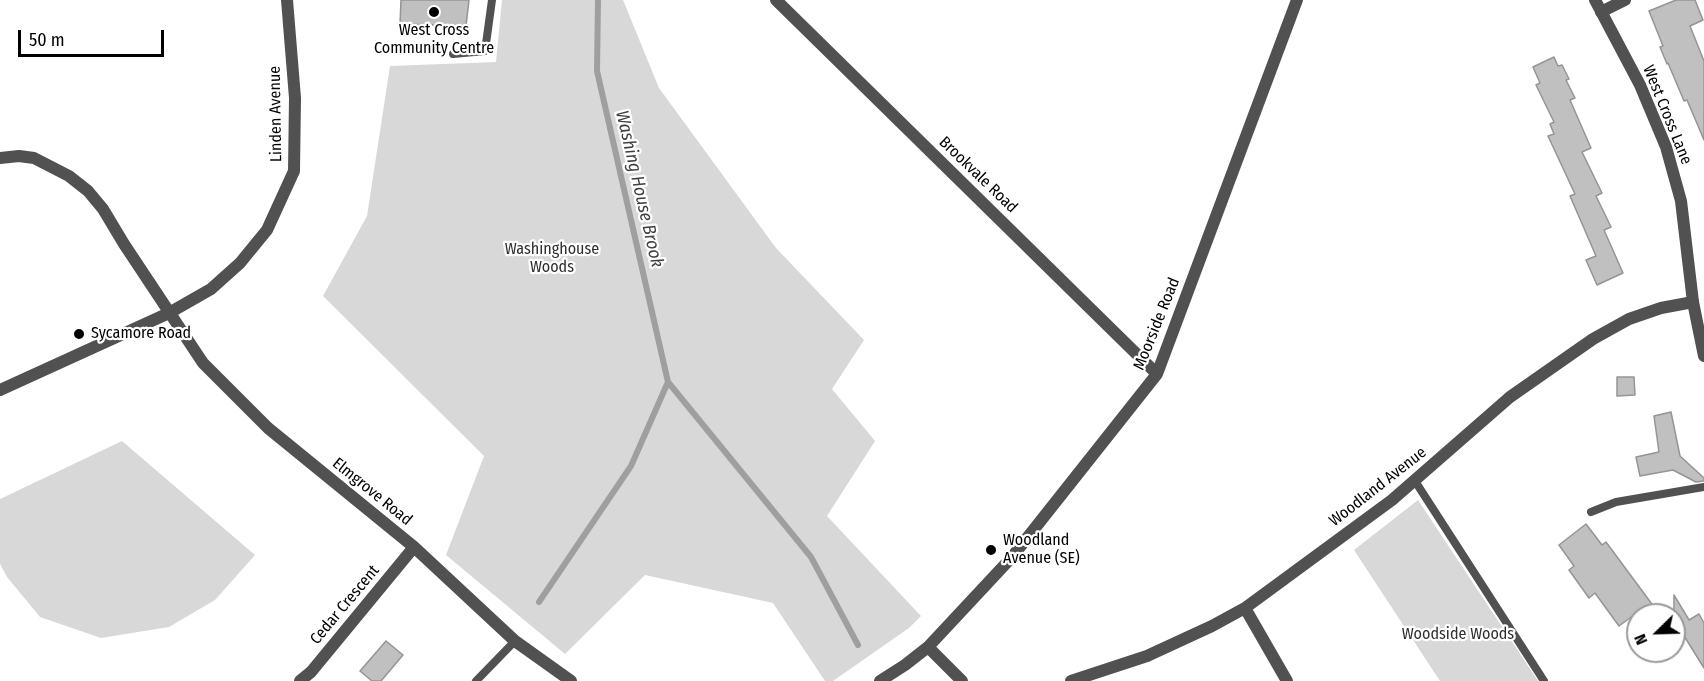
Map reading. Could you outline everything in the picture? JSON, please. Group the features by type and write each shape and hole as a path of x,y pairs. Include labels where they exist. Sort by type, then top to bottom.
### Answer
{"street":[{"name":"Linden Avenue","path":"0,390 169,313 212,289 240,263 267,230 294,171 295,98 287,0"},
{"name":"Brookvale Road","path":"776,0 1157,374"},
{"name":"Moorside Road","path":"880,681 928,647 1012,557 1157,374 1297,0"},
{"name":"West Cross Lane","path":"1595,0 1640,85 1666,147 1682,201 1693,302 1704,356"},
{"path":"1601,12 1625,0"},
{"path":"0,158 19,156 34,158 69,176 88,191 104,209 169,313"},
{"name":"Woodland Avenue","path":"1071,681 1147,656 1245,608 1392,500 1510,397 1593,339 1640,315 1693,302"},
{"name":"Elmgrove Road","path":"169,313 203,363 268,428 414,547 515,641 572,681"},
{"name":"Cedar Crescent","path":"300,681 311,672 414,547"},
{"path":"1245,608 1287,681"},
{"path":"928,647 962,681"}],"lane":[{"path":"453,54 485,51 492,0"},
{"path":"1414,481 1544,681"},
{"path":"1591,512 1616,502 1704,487"},
{"path":"476,681 515,641"}],"green space":[{"name":"Washinghouse Woods","path":"502,0 623,0 659,88 776,248 864,340 832,389 875,441 827,516 921,616 909,628 833,681 825,681 773,603 645,575 565,654 446,555 484,456 323,296 367,216 390,66 496,62"},
{"path":"122,441 255,555 215,600 169,627 101,638 40,617 7,577 0,564 0,499"},
{"name":"Woodside Woods","path":"1418,500 1538,681 1440,681 1354,550"}],"building":[{"name":"West Cross Community Centre","path":"401,0 469,0 466,26 400,24"},
{"path":"1676,0 1695,0 1703,20 1690,26 1704,61 1704,140 1687,100 1684,101 1667,64 1660,47 1663,46 1649,11"},
{"path":"1554,57 1558,66 1562,65 1569,79 1566,80 1575,98 1570,100 1591,148 1582,152 1602,193 1596,196 1611,227 1604,230 1623,273 1597,285 1586,260 1596,256 1570,196 1575,194 1548,136 1554,134 1550,124 1554,122 1536,85 1540,83 1533,67"},
{"path":"1617,377 1634,377 1635,395 1617,396"},
{"path":"1671,412 1680,456 1704,478 1704,481 1696,482 1673,470 1640,476 1636,457 1659,452 1654,416"},
{"path":"1586,524 1602,545 1606,542 1651,603 1626,603 1626,621 1619,626 1595,593 1589,598 1569,570 1574,566 1559,545"},
{"path":"1699,614 1704,623 1704,668 1686,639 1686,615 1689,620"},
{"path":"386,641 403,655 381,681 372,681 360,671"}],"waterway":[{"name":"Washing House Brook","path":"598,0 597,71 668,382 811,557 858,645"},
{"name":"Washing House Brook","path":"539,602 631,466 668,382"}],"place":[{"name":"West Cross Community Centre","path":"434,12"},
{"name":"Sycamore Road","path":"79,334"},
{"name":"Woodland Avenue (SE)","path":"991,550"}]}
